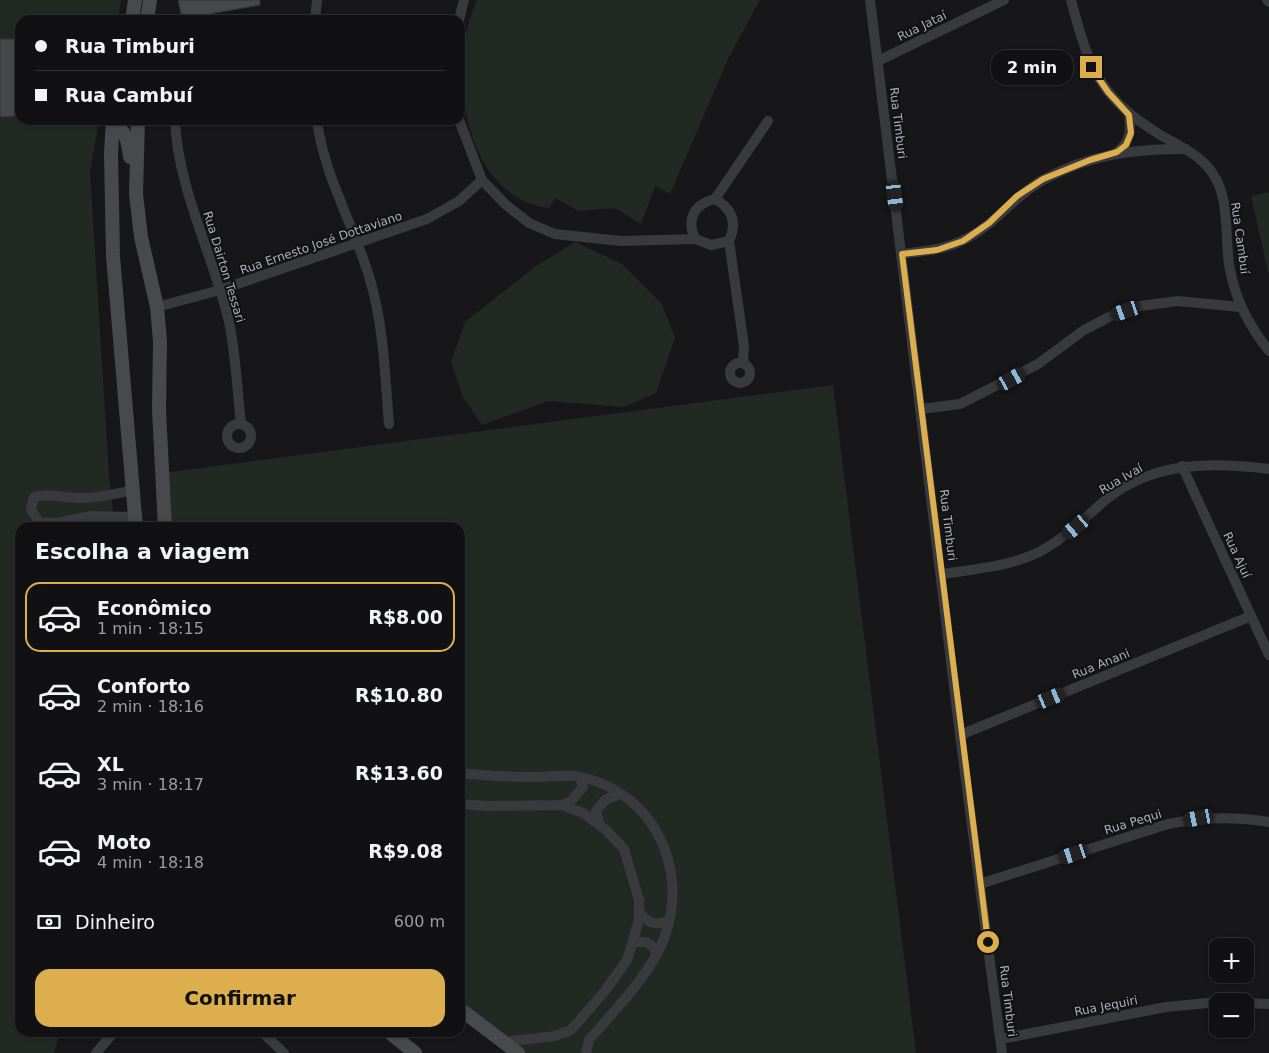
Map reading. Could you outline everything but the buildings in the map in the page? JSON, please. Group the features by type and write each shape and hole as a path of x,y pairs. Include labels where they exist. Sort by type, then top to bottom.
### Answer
{"main road":[{"path":"133,15 135,0"},
{"path":"148,15 150,0"},
{"path":"112,125 113,256 135,522"},
{"path":"116,125 126,135 131,177 136,194"},
{"path":"138,125 136,194 141,237 157,307 160,342 159,410 165,522"},
{"path":"465,1013 518,1053"},
{"path":"396,1037 415,1053"}],"street":[{"path":"316,15 317,0"},
{"path":"460,15 464,0"},
{"name":"Rua Timburi","path":"870,0 942,574 960,735 1002,1053"},
{"name":"Rua Jataí","path":"878,61 1004,0"},
{"name":"Rua Cambuí","path":"1071,0 1091,67 1108,92 1129,115 1186,149 1214,174 1225,211 1230,269 1240,307 1269,351"},
{"path":"1117,152 1126,145 1131,133 1129,115"},
{"path":"716,199 768,121"},
{"name":"Rua Dairton Tessari","path":"176,125 176,138 182,170 229,323 241,424"},
{"path":"318,125 328,171 371,282 379,321 389,424"},
{"path":"461,125 482,180 505,204 529,223 555,234 621,242 694,239 712,245 729,241"},
{"path":"902,254 937,250 963,241 989,223 1017,196 1043,179 1090,160 1117,152 1186,149"},
{"name":"Rua Ernesto José Dottaviano","path":"157,307 220,290 427,219 459,201 482,180"},
{"path":"694,239 690,229 691,218 696,208 705,201 716,199 724,204 731,212 734,222 733,232 729,241 744,346 743,363"},
{"path":"921,409 960,404 1038,364 1084,330 1111,316 1140,306 1178,301 1240,307"},
{"name":"Rua Ivaí","path":"942,574 999,566 1038,552 1064,537 1115,494 1156,473 1182,466 1208,464 1269,469"},
{"name":"Rua Ajuí","path":"1182,466 1269,655"},
{"path":"39,522 31,510 34,497 42,495 59,498 82,498 133,490"},
{"path":"59,522 78,518 135,522"},
{"name":"Rua Anani","path":"960,735 1251,616"},
{"path":"465,774 491,777 580,777 620,794 641,811 658,831 670,861 672,910 669,921 656,955 589,1040 586,1053"},
{"path":"562,805 577,795 583,787 580,777"},
{"path":"600,826 596,811 600,804 620,794"},
{"path":"465,804 562,805 583,813 600,826 624,850 639,900 639,920 627,960 605,991 571,1030 555,1036 504,1042"},
{"name":"Rua Pequi","path":"980,884 1168,824 1199,818 1269,822"},
{"path":"639,910 648,922 656,924 669,921"},
{"path":"632,944 649,942 655,948 656,955"},
{"name":"Rua Jequiri","path":"1000,1038 1166,1007 1209,1003"},
{"path":"1254,1003 1269,1004"},
{"path":"96,1053 110,1037"},
{"path":"266,1037 279,1051"}],"shaded area":[{"path":"0,0 121,0 119,15 15,15 15,125 98,125 90,172 109,476 114,522 15,522 15,1037 59,1037 54,1053 0,1053"},
{"path":"477,0 760,0 729,57 670,194 655,186 641,224 615,208 578,211 555,198 549,208 520,199 497,180 480,155 469,125 465,103 465,46 468,27"},
{"path":"1269,192 1269,272 1268,272 1251,196"},
{"path":"575,242 622,264 662,304 675,338 656,393 624,407 548,401 482,425 463,397 451,362 465,322 536,266"},
{"path":"833,385 916,1053 511,1053 465,1014 465,522 167,522 162,473"}],"route":[{"path":"988,942 960,735 902,254 937,250 963,241 989,223 1017,196 1043,179 1090,160 1117,152 1126,145 1131,133 1129,115 1108,92 1091,67"}]}
